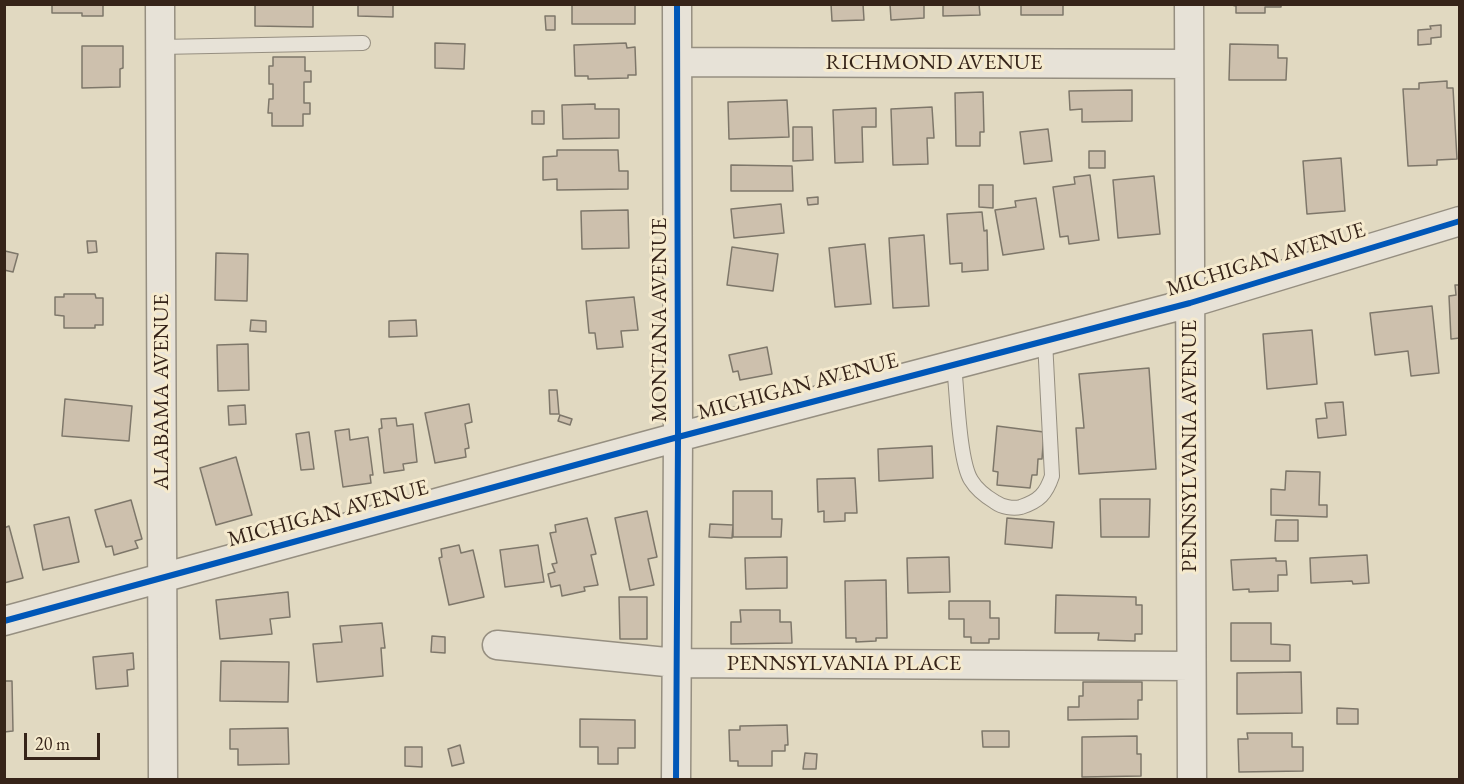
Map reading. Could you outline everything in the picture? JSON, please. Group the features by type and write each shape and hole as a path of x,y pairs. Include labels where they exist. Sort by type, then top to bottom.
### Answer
{"street":[{"name":"ALABAMA AVENUE","path":"160,4 163,780"},
{"name":"MONTANA AVENUE","path":"676,780 677,4"},
{"name":"PENNSYLVANIA AVENUE","path":"1189,4 1192,780"},
{"name":"RICHMOND AVENUE","path":"678,62 1189,64"},
{"name":"MICHIGAN AVENUE","path":"4,621 678,437 1190,303 1460,220"},
{"name":"PENNSYLVANIA PLACE","path":"497,645 676,663 1191,666"}],"lane":[{"path":"160,47 363,43"},
{"path":"954,365 963,453 970,478 981,494 999,505 1017,508 1036,502 1047,491 1052,476 1045,341"}],"building":[{"path":"52,4 107,4 103,5 103,16 82,16 82,13 52,13"},
{"path":"255,4 313,4 313,27 255,26"},
{"path":"358,4 393,4 393,17 358,16"},
{"path":"572,4 635,4 635,24 572,24"},
{"path":"831,4 863,4 864,20 832,21"},
{"path":"890,4 924,4 924,18 891,20"},
{"path":"943,4 979,4 980,15 943,16"},
{"path":"1021,4 1063,4 1063,15 1021,15"},
{"path":"1227,4 1281,4 1281,7 1265,7 1265,13 1236,13 1236,6"},
{"path":"545,16 555,16 555,30 546,30"},
{"path":"1441,25 1441,37 1431,38 1431,44 1418,45 1418,30"},
{"path":"435,43 465,44 464,69 435,68"},
{"path":"626,43 627,48 635,47 636,75 628,75 628,78 588,79 588,76 575,76 574,45"},
{"path":"1230,44 1278,45 1278,58 1287,58 1286,80 1229,80"},
{"path":"82,46 123,46 120,87 82,88"},
{"path":"273,57 305,57 305,71 311,71 311,82 304,82 304,103 310,103 310,114 303,114 303,126 272,126 272,113 268,113 269,99 273,99 273,84 269,84 269,66 273,66"},
{"path":"1447,81 1447,88 1453,88 1457,159 1437,160 1437,165 1408,166 1403,89 1419,89 1419,83"},
{"path":"1132,90 1132,121 1082,122 1082,109 1070,110 1069,91"},
{"path":"983,92 984,132 980,132 980,146 956,146 955,93"},
{"path":"787,100 789,137 729,139 728,102"},
{"path":"595,104 595,109 619,109 619,138 563,139 562,105"},
{"path":"932,107 934,138 927,138 928,164 893,165 891,109"},
{"path":"876,108 876,127 862,127 863,162 835,163 833,110"},
{"path":"532,111 544,111 544,124 532,124"},
{"path":"793,127 812,127 813,160 793,161"},
{"path":"1048,129 1052,161 1024,164 1020,132"},
{"path":"557,150 618,150 619,171 628,171 628,189 557,190 557,179 543,180 543,157 557,156"},
{"path":"1089,151 1105,151 1105,168 1089,168"},
{"path":"1341,158 1345,211 1307,214 1303,161"},
{"path":"731,165 792,166 793,191 731,191"},
{"path":"1090,175 1099,240 1069,244 1068,236 1060,237 1053,187 1075,184 1074,177"},
{"path":"1154,176 1160,234 1118,238 1113,180"},
{"path":"979,185 993,185 993,208 979,207"},
{"path":"818,197 818,204 808,205 807,198"},
{"path":"1036,198 1044,249 1003,255 995,210 1016,207 1015,201"},
{"path":"781,204 784,233 734,238 731,209"},
{"path":"628,210 629,248 582,249 581,211"},
{"path":"982,212 984,231 987,230 988,270 962,272 962,263 950,264 947,214"},
{"path":"924,235 929,306 893,308 889,238"},
{"path":"87,241 96,241 97,252 88,253"},
{"path":"865,244 871,304 835,307 829,248"},
{"path":"732,247 778,254 773,291 727,285"},
{"path":"5,251 18,254 13,272 4,270"},
{"path":"216,253 248,254 247,301 215,300"},
{"path":"1455,285 1460,285 1460,338 1451,339 1449,296 1456,295"},
{"path":"64,294 95,294 96,298 103,298 103,325 95,325 95,328 64,328 64,316 55,315 55,297 64,297"},
{"path":"634,297 638,330 621,331 623,347 597,349 595,333 589,333 586,301"},
{"path":"1432,306 1439,373 1411,376 1408,351 1375,355 1370,313"},
{"path":"251,320 266,321 266,332 250,331"},
{"path":"416,320 417,336 389,337 389,321"},
{"path":"1312,330 1317,384 1267,389 1263,334"},
{"path":"248,344 249,390 218,391 217,345"},
{"path":"767,347 772,374 740,380 738,371 733,372 729,355"},
{"path":"1149,368 1156,469 1079,474 1076,428 1084,428 1079,374"},
{"path":"549,390 557,390 559,414 550,414"},
{"path":"65,399 132,406 129,441 62,436"},
{"path":"1343,402 1346,435 1318,438 1316,419 1327,418 1325,403"},
{"path":"469,404 472,422 465,424 469,448 465,449 466,457 435,463 425,413"},
{"path":"245,405 246,424 229,425 228,406"},
{"path":"560,415 572,419 570,425 558,421"},
{"path":"396,418 397,426 413,424 417,462 403,464 404,470 384,473 379,429 382,428 381,419"},
{"path":"997,426 1044,432 1042,459 1038,459 1037,475 1032,475 1030,488 997,485 998,472 993,471"},
{"path":"349,429 350,440 368,437 373,475 370,475 371,483 343,487 335,431"},
{"path":"309,432 314,469 301,470 296,434"},
{"path":"932,446 933,478 879,481 878,449"},
{"path":"236,457 252,515 216,525 200,468"},
{"path":"1286,471 1320,472 1319,505 1327,505 1327,517 1271,515 1271,489 1285,490"},
{"path":"855,478 857,513 845,513 845,521 824,522 824,511 818,512 817,479"},
{"path":"733,491 772,491 772,519 782,519 781,537 733,537"},
{"path":"1100,499 1150,499 1149,537 1101,537"},
{"path":"131,500 142,539 135,541 138,548 114,555 112,546 106,547 95,510"},
{"path":"647,511 657,557 648,559 654,585 630,590 615,518"},
{"path":"69,517 79,562 43,570 34,525"},
{"path":"587,518 596,554 591,555 598,585 584,587 585,591 562,596 560,585 551,587 548,574 555,572 552,564 557,563 550,533 556,532 555,525"},
{"path":"1007,518 1054,522 1052,548 1005,544"},
{"path":"1276,520 1298,520 1298,541 1275,541"},
{"path":"710,524 733,525 732,538 709,537"},
{"path":"9,526 23,578 4,583 4,528"},
{"path":"459,545 461,553 473,550 484,597 449,605 439,558 442,557 441,549"},
{"path":"538,545 544,582 505,587 500,550"},
{"path":"1367,555 1369,583 1353,584 1352,581 1311,583 1310,558"},
{"path":"787,557 787,588 746,589 745,558"},
{"path":"949,557 950,592 908,593 907,558"},
{"path":"1276,558 1276,561 1286,561 1287,575 1278,575 1278,591 1233,590 1231,560"},
{"path":"886,580 887,638 856,642 856,638 846,638 845,581"},
{"path":"288,592 290,617 270,619 272,634 220,639 216,600"},
{"path":"1056,595 1136,597 1136,605 1142,605 1142,634 1135,634 1135,641 1098,640 1099,633 1055,633"},
{"path":"619,597 647,597 647,639 620,639"},
{"path":"949,601 990,601 990,618 999,618 999,639 989,639 989,643 971,643 971,637 964,637 964,619 949,619"},
{"path":"740,610 780,610 780,622 791,622 792,643 731,644 731,622 741,622"},
{"path":"382,623 385,648 381,648 383,676 317,682 313,644 342,642 340,626"},
{"path":"1231,623 1271,623 1271,644 1290,645 1290,661 1231,661"},
{"path":"432,636 445,637 445,653 431,652"},
{"path":"133,653 134,669 127,670 128,686 96,689 93,657"},
{"path":"221,661 289,662 288,702 220,701"},
{"path":"1301,672 1302,713 1237,714 1237,673"},
{"path":"4,681 12,681 13,731 4,732"},
{"path":"1083,682 1142,682 1142,700 1138,700 1138,719 1068,720 1068,707 1079,707 1079,696 1083,696"},
{"path":"1337,708 1358,709 1358,724 1337,724"},
{"path":"580,719 635,720 635,748 618,748 618,764 598,764 598,747 580,747"},
{"path":"787,725 788,745 785,745 785,751 772,751 772,766 738,766 738,761 730,761 729,730 740,730 740,726"},
{"path":"288,728 289,764 238,765 238,749 230,749 230,729"},
{"path":"982,731 1009,731 1009,747 983,747"},
{"path":"1247,733 1292,733 1292,747 1303,747 1303,771 1239,772 1238,739 1248,739"},
{"path":"1137,736 1137,754 1141,754 1141,776 1082,777 1082,737"},
{"path":"460,745 464,763 452,766 448,749"},
{"path":"405,747 422,747 422,767 405,766"},
{"path":"805,753 817,754 816,769 803,769"}],"cycle path":[{"path":"676,780 677,4"},
{"path":"4,621 678,437 1190,303 1460,221"}]}
